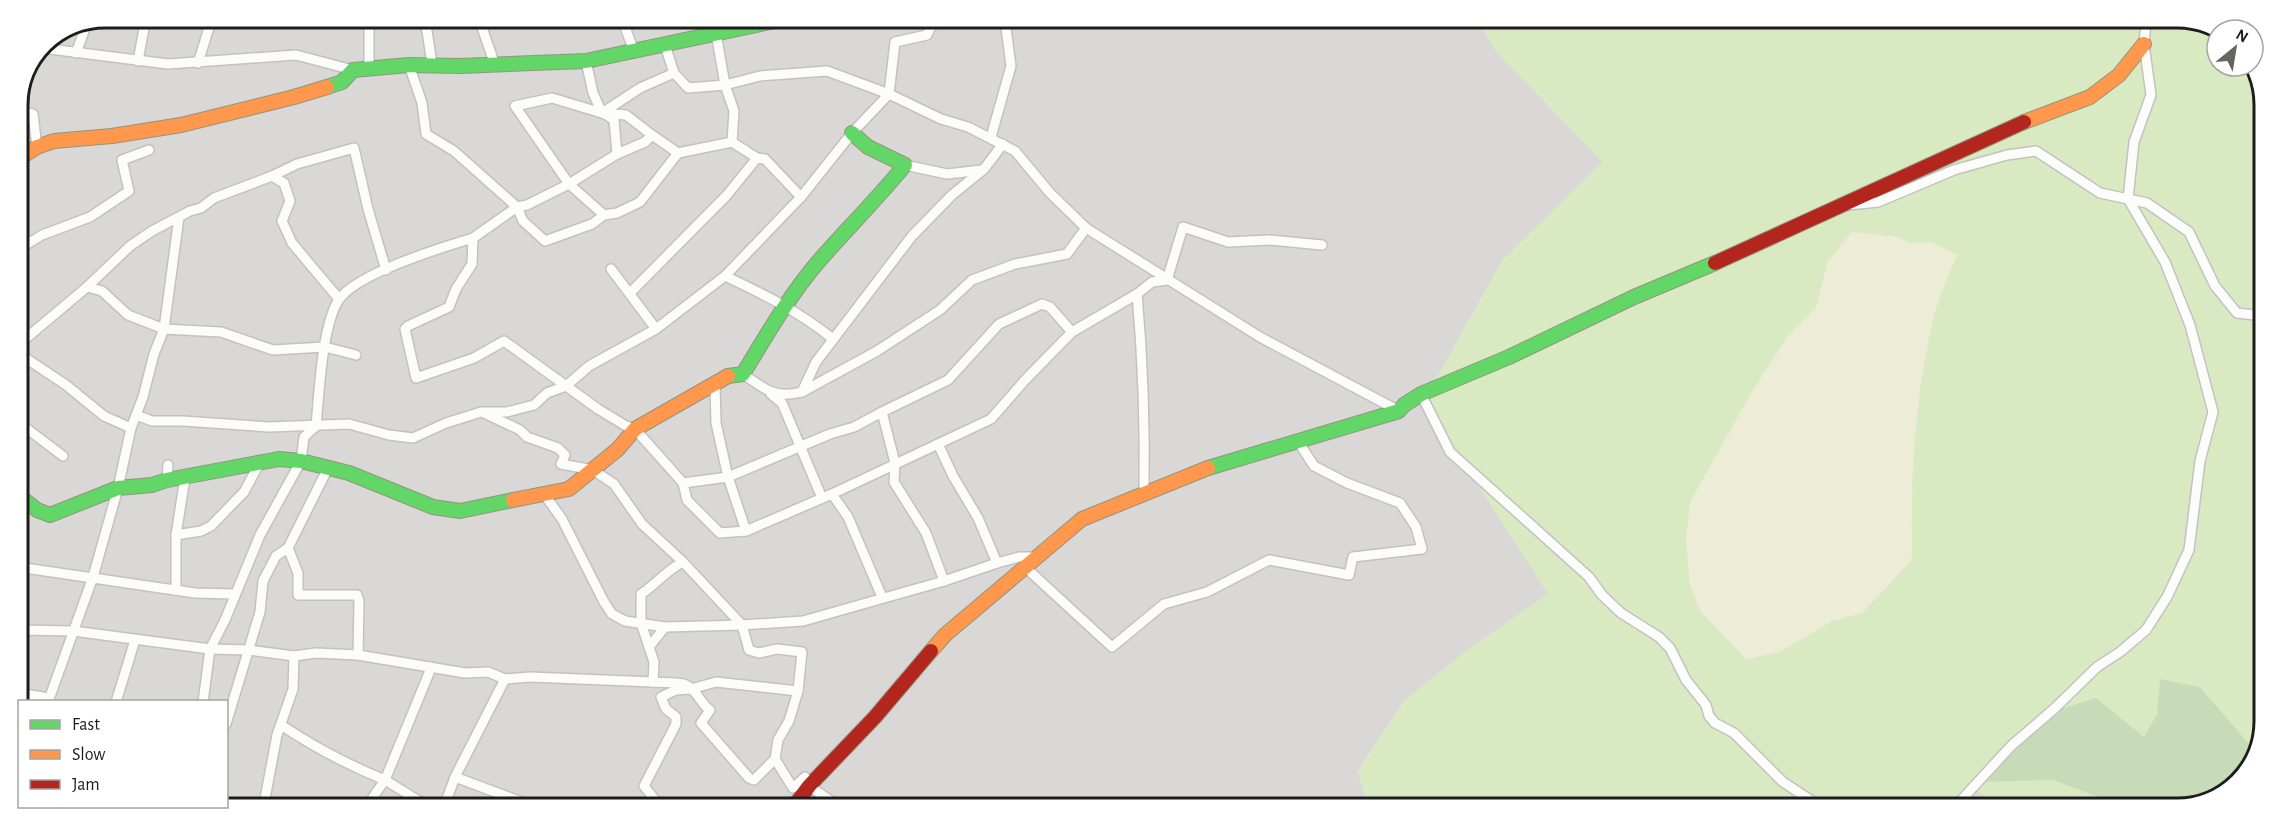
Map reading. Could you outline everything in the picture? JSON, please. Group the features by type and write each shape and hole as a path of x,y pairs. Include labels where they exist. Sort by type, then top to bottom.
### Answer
{"street":[{"path":"138,62 144,28"},
{"path":"198,63 209,28"},
{"path":"369,28 369,68"},
{"path":"426,28 432,64"},
{"path":"482,28 495,65"},
{"path":"625,28 634,51"},
{"path":"53,50 168,64 296,55 352,70 432,64 495,65 585,61 665,45 708,28"},
{"path":"713,28 725,85 734,111 732,142"},
{"path":"136,416 152,421 183,421 269,428 349,424 389,435 413,438 446,423 481,412 507,412 534,405 547,393 566,386 590,366 656,329 725,276 801,197 852,133 889,94 896,42 927,35 930,28"},
{"path":"991,137 1011,66 1006,28"},
{"path":"1962,798 2011,746 2097,667 2120,652 2146,630 2168,597 2189,550 2200,461 2212,412 2190,325 2165,262 2128,200 2134,142 2151,95 2144,44 2145,28"},
{"path":"76,53 84,32"},
{"path":"800,798 875,717 945,635 1082,519 1192,473 1299,443 1399,411 1421,394 1509,357 1634,297 1718,262 1980,141 2090,97 2119,75 2144,44"},
{"path":"665,45 674,73 688,88 725,85 760,76 827,71 889,94 941,119 991,137 1015,151 1050,193 1086,228 1260,337 1399,411"},
{"path":"585,61 593,93 602,113"},
{"path":"410,65 422,103 426,134 454,151 517,207 523,221 545,241 592,224 604,215 617,213 640,202 678,153 732,142 757,158 765,159 801,197"},
{"path":"28,153 54,141 112,136 181,125 294,97 342,82 352,70"},
{"path":"602,113 640,88 674,73"},
{"path":"604,215 569,184 515,106 552,98 602,113 614,120 617,154"},
{"path":"28,113 33,114 38,147"},
{"path":"602,113 626,114 678,153"},
{"path":"852,133 868,147 905,165 947,174 984,169"},
{"path":"203,700 210,649 260,535 301,461 304,437 316,426 325,347 334,309 339,299 353,287 386,270 431,250 473,238 517,207 527,205 569,184 617,154 645,142 652,135"},
{"path":"802,392 816,362 912,236 952,195 984,169 1003,144"},
{"path":"28,336 87,287 130,246 179,216 201,208 214,198 305,161 354,148 368,209 386,270"},
{"path":"28,243 42,235 90,217 129,191 122,160 149,150"},
{"path":"1834,207 1878,202 1954,171 2007,154 2036,152 2100,193 2147,203 2189,232 2214,286 2237,313 2254,314"},
{"path":"630,293 727,195 757,158"},
{"path":"743,374 785,306 817,263 871,206 905,165"},
{"path":"272,176 284,183 290,201 282,221 292,243 339,299"},
{"path":"29,696 48,700 93,577 118,488 131,428 164,329 179,216"},
{"path":"1167,280 1183,227 1227,242 1269,240 1322,245"},
{"path":"767,391 786,396 802,392 877,351 940,310 972,280 1015,264 1067,254 1086,228"},
{"path":"473,238 472,264 448,307 405,329 416,378 474,358 504,341 598,409 635,429 683,483 687,500 720,533 746,531 827,496 991,419 1040,363 1072,332 1137,294 1152,282 1167,280"},
{"path":"611,269 656,329"},
{"path":"725,276 785,306 833,339"},
{"path":"87,287 102,291 128,315 164,329 221,332 273,350 325,347 356,355"},
{"path":"1137,294 1144,406 1144,493"},
{"path":"683,483 728,477 830,434 854,427 948,380 999,324 1042,304 1050,307 1072,332"},
{"path":"28,360 66,385 104,416 131,428"},
{"path":"29,503 37,510 50,515 118,488 152,485 166,480 279,459 301,461 349,473 433,507 460,511 569,489 618,449 635,429 732,374 743,374 782,403 827,496 848,517 882,597"},
{"path":"715,385 716,423 728,477 746,531"},
{"path":"1421,394 1450,453 1589,577 1602,595 1621,613 1659,636 1670,648 1686,680 1706,705 1709,716 1715,723 1734,732 1783,782 1807,798"},
{"path":"29,630 73,631 210,649 249,650 294,656 316,653 358,655 465,673 488,672 505,679 530,677 685,684 710,710 701,723 749,778 754,780 775,759 778,740 789,721 798,691 802,652 777,650 768,653 749,650 742,625 683,562 642,524 614,484 592,470 561,464 565,455 558,448 527,437 520,430 481,412"},
{"path":"882,412 895,463 894,482 926,533 944,581"},
{"path":"29,430 63,456"},
{"path":"1025,567 1112,647 1164,604 1207,592 1269,560 1349,575 1353,557 1422,549 1416,526 1400,503 1347,483 1314,466 1299,443"},
{"path":"938,444 953,476 978,518 997,563"},
{"path":"176,535 201,531 211,526 244,492 259,464"},
{"path":"166,480 168,465"},
{"path":"228,718 260,612 263,581 276,556 288,548 328,468"},
{"path":"176,590 176,535 185,478"},
{"path":"544,494 562,519 612,614 625,621 665,627 802,621 944,581 997,563 1019,557 1036,557"},
{"path":"288,548 298,573 298,595 357,595 359,601 358,655"},
{"path":"653,682 654,662 641,622 641,594 657,583 670,568 683,562"},
{"path":"29,569 176,590 235,594"},
{"path":"649,647 665,627"},
{"path":"117,700 135,640"},
{"path":"265,798 281,725 293,689 294,656"},
{"path":"373,798 385,780 430,667"},
{"path":"56,676 67,678"},
{"path":"447,798 455,777 505,679"},
{"path":"653,798 644,786 676,724 676,717 666,709 661,697 675,690 691,689 716,682 798,691"},
{"path":"281,725 314,747 385,780 414,798"},
{"path":"775,759 793,788 805,777 809,786 827,798"},
{"path":"455,777 511,798"}],"shaded area":[{"path":"105,28 1482,28 1496,51 1603,162 1502,261 1424,401 1549,594 1469,649 1405,700 1358,771 1366,798 228,798 228,700 29,700 28,105 34,76 41,63 63,41 76,34"},
{"path":"1978,790 1986,798 1971,798"}],"green space":[{"path":"1482,28 2178,28 2205,34 2205,78 2250,78 2254,100 2254,731 2250,745 2200,687 2160,680 2157,714 2144,737 2019,747 1981,781 2053,780 2101,798 1986,798 1978,790 1971,798 1366,798 1358,771 1405,700 1469,649 1548,594 1424,401 1502,261 1603,162 1496,51","holes":["1852,232 1897,237 1910,243 1931,242 1957,255 1936,308 1922,375 1913,468 1912,560 1862,613 1832,621 1780,652 1746,659 1701,612 1690,586 1686,539 1690,502 1750,395 1787,337 1816,308 1828,261"]},
{"path":"1852,232 1897,237 1910,243 1931,242 1957,255 1934,315 1916,417 1911,524 1912,560 1862,613 1832,621 1780,652 1746,659 1701,612 1690,586 1686,539 1690,502 1750,395 1787,337 1816,308 1828,261"},
{"path":"2160,679 2200,687 2250,745 2247,755 2224,782 2212,790 2178,798 2101,798 2053,780 1981,782 2058,710 2096,698 2144,737 2157,714"}],"traffic: fast":[{"path":"327,87 342,82 353,70 409,65 460,66 586,61 742,28"},
{"path":"728,376 743,374 807,275 905,165 868,147 852,133"},
{"path":"1208,468 1399,411 1421,394 1509,357 1634,297 1715,263"},
{"path":"29,503 37,510 50,515 118,488 152,485 167,480 279,459 301,461 349,473 433,507 460,511 513,500"}],"traffic: slow":[{"path":"2024,122 2090,97 2119,75 2144,44"},
{"path":"28,153 54,141 112,136 181,125 327,87"},
{"path":"513,500 569,489 618,449 635,429 728,376"},
{"path":"931,651 945,635 1082,519 1208,468"}],"traffic: jam":[{"path":"1715,263 2024,122"},
{"path":"800,798 875,717 931,651"}]}
